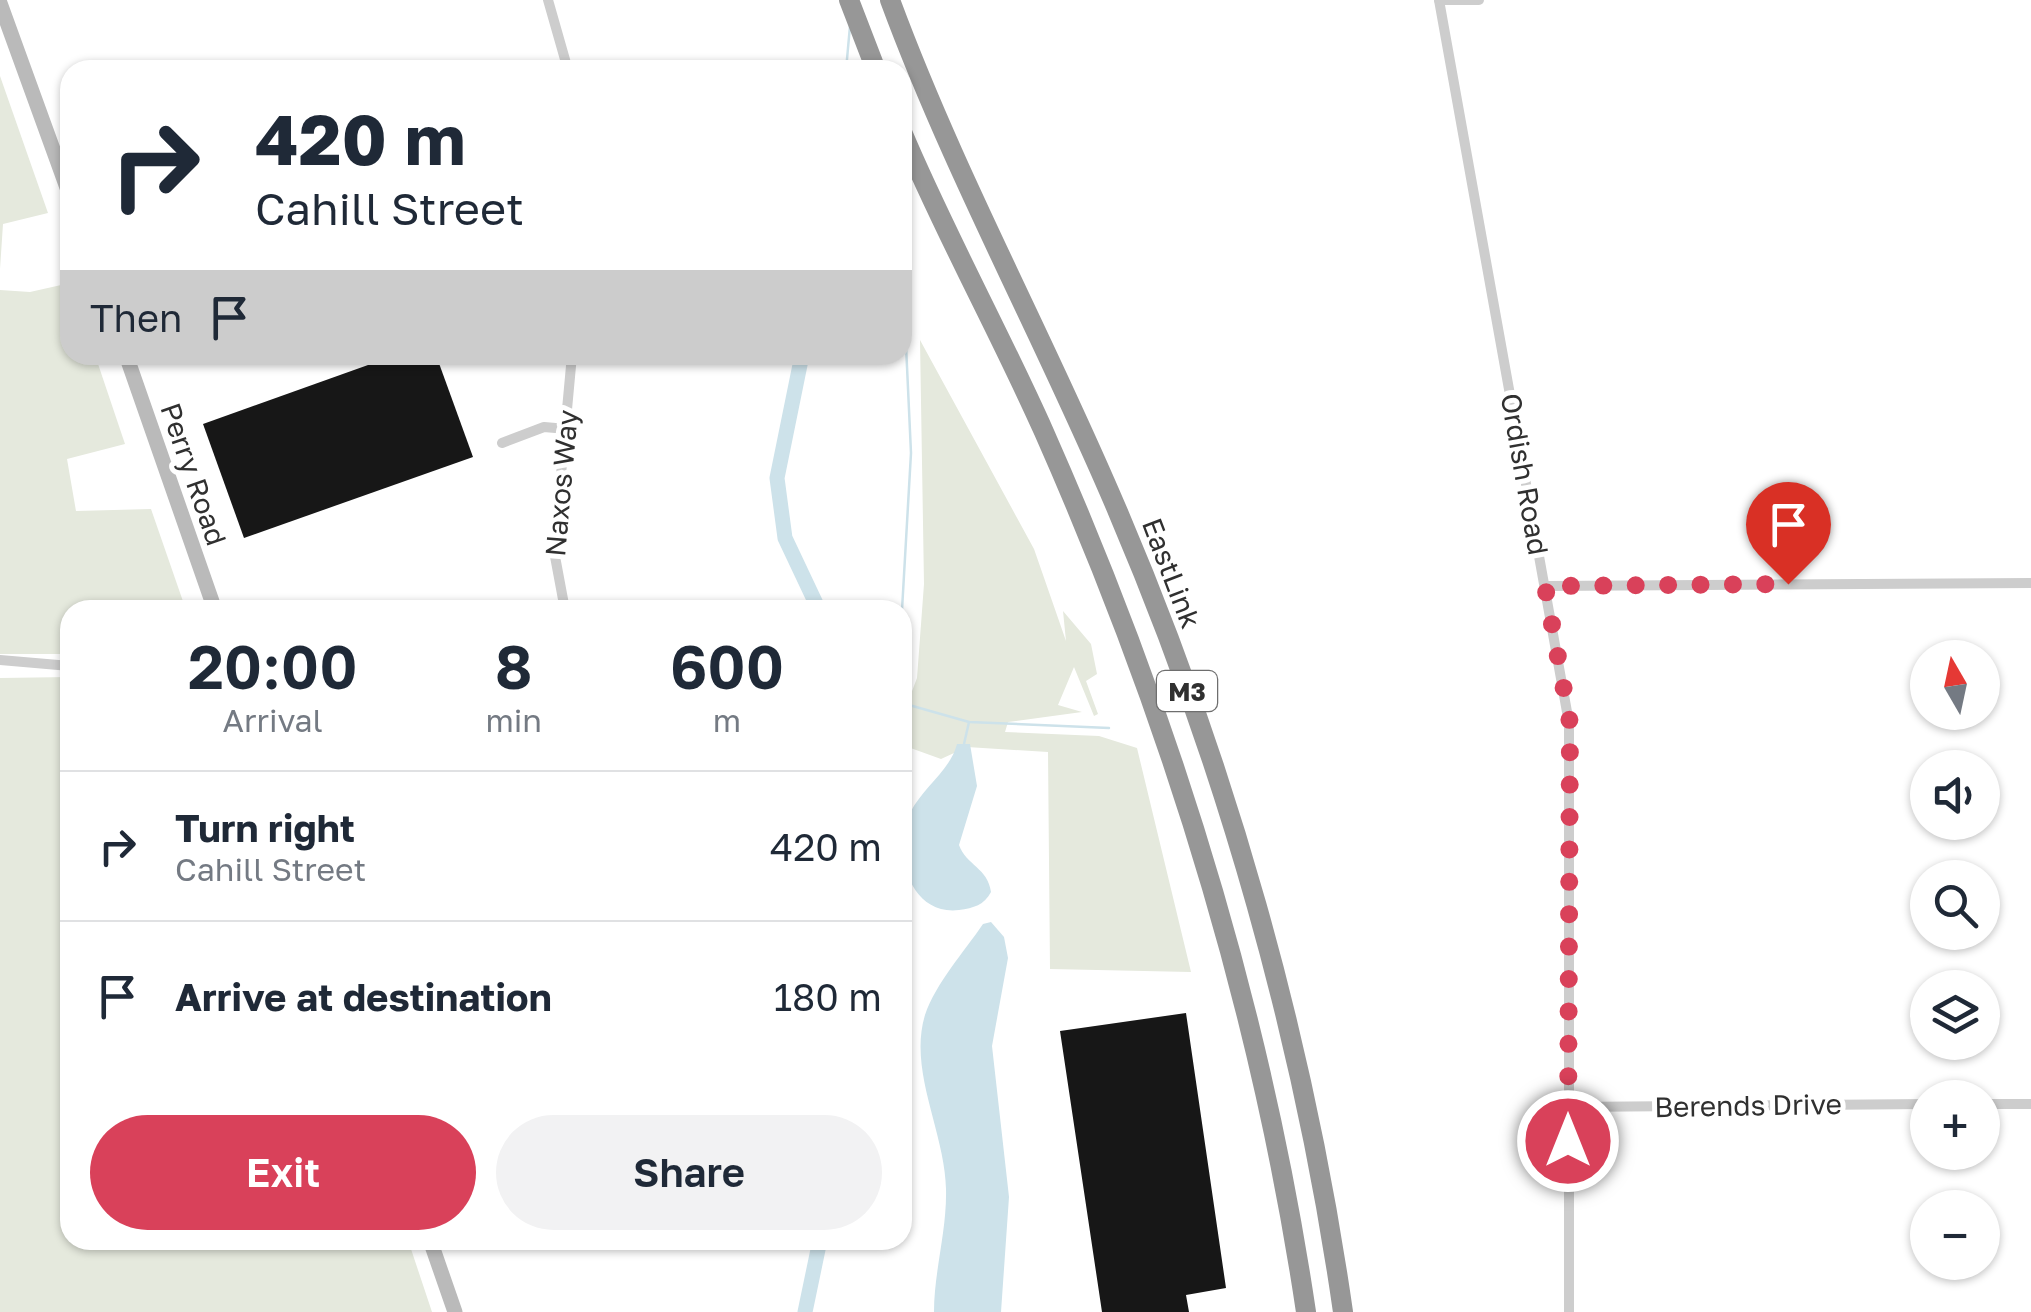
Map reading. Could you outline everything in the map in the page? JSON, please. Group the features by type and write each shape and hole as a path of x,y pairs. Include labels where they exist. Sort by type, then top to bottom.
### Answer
{"highway":[{"path":"849,0 872,60"},
{"name":"EastLink","path":"890,0 930,104 1120,515 1201,734 1274,976 1308,1120 1343,1312"},
{"name":"M3","path":"912,155 1044,431 1155,710 1240,992 1284,1188 1306,1312"}],"main road":[{"path":"0,3 60,168"},
{"name":"Perry Road","path":"130,365 212,600"},
{"path":"433,1250 454,1312"}],"street":[{"path":"548,0 565,60"},
{"path":"1440,0 1479,0"},
{"name":"Ordish Road","path":"1440,0 1570,723 1568,1312"},
{"path":"133,375 138,365"},
{"name":"Naxos Way","path":"563,600 554,552 571,365"},
{"path":"502,442 544,428 567,429"},
{"path":"1545,586 2031,583"},
{"path":"0,660 60,665"},
{"name":"Berends Drive","path":"1568,1107 1910,1104"},
{"path":"2000,1104 2031,1104"}],"shaded area":[{"path":"0,76 48,213 3,224 0,269"},
{"path":"60,285 60,365 98,365 125,444 67,459 76,511 151,509 183,600 60,600 60,654 0,654 0,290 30,292"},
{"path":"920,340 1034,549 1066,641 1063,611 1091,644 1097,674 1086,681 1098,714 1094,716 1074,667 1058,705 1082,712 1008,722 1005,732 1099,736 1137,748 1191,972 1050,969 1048,752 967,747 941,759 912,749 912,691 917,678 924,584"},
{"path":"60,677 60,1250 411,1250 432,1312 0,1312 0,678"}],"water":[{"path":"957,744 970,744 977,786 959,845 986,877 991,892 978,905 959,910 928,903 912,883 912,810 954,754"},
{"path":"991,922 1004,937 1008,958 992,1046 1009,1197 1001,1312 934,1312 946,1189 924,1080 921,1036 925,1015 943,980 983,924"}],"building":[{"path":"368,365 440,365 473,457 244,538 203,424"},
{"path":"1186,1013 1226,1288 1186,1295 1189,1312 1102,1312 1060,1031"}],"waterway":[{"path":"847,60 850,26"},
{"path":"800,365 777,478 785,538 814,600"},
{"path":"903,600 911,453 907,365"},
{"path":"912,706 969,722 1109,728"},
{"path":"964,744 969,722"},
{"path":"805,1312 818,1250"}],"route":[{"path":"1568,1141 1570,723 1545,586 1788,584"}]}
